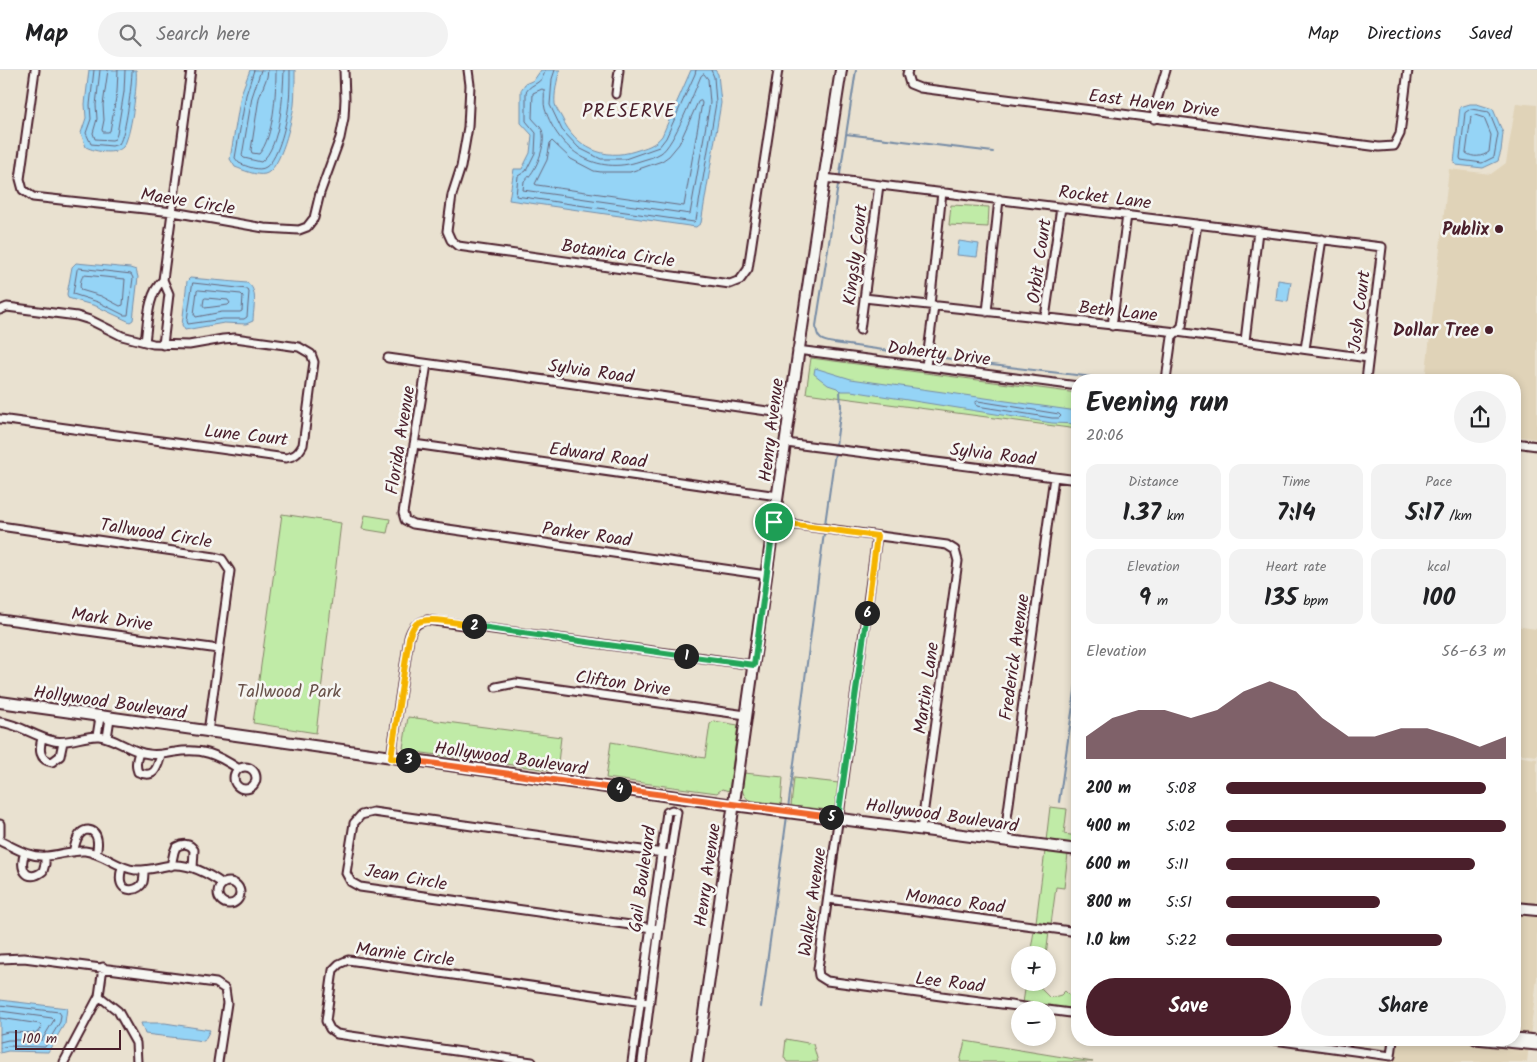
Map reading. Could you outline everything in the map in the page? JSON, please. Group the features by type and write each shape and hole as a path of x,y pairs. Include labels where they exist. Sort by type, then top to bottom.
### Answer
{"street":[{"name":"Maeve Circle","path":"35,70 20,179 23,190 34,197 172,212 264,228 299,230 307,227 314,218 320,194 340,138 345,99 344,70"},
{"path":"163,345 169,294 163,280 191,70"},
{"name":"Botanica Circle","path":"468,70 470,85 468,126 461,166 452,196 447,231 451,240 458,246 730,284 740,280 748,269 778,70"},
{"path":"616,94 619,70"},
{"name":"Henry Avenue","path":"697,1062 798,350 841,70"},
{"name":"East Haven Drive","path":"908,70 907,74 910,84 920,88 1379,147 1394,146 1400,134 1408,70"},
{"path":"1154,119 1157,100 1166,70"},
{"name":"Rocket Lane","path":"824,178 1382,247"},
{"name":"Kingsly Court","path":"860,330 879,184"},
{"path":"926,366 942,192"},
{"path":"987,312 999,200"},
{"name":"Orbit Court","path":"1045,318 1062,207"},
{"path":"1112,326 1127,215"},
{"path":"1167,374 1172,338 1182,326 1197,224"},
{"path":"1244,341 1258,231"},
{"path":"1305,349 1322,239"},
{"name":"Josh Court","path":"1367,374 1382,247"},
{"path":"145,342 152,298 163,280"},
{"name":"Beth Lane","path":"864,298 1177,332 1368,358"},
{"name":"Lune Court","path":"0,310 7,307 77,316 90,320 122,336 163,345 188,345 223,338 235,338 299,347 311,354 314,362 303,445 299,453 286,458 0,419"},
{"name":"Doherty Drive","path":"798,350 1071,385"},
{"name":"Sylvia Road","path":"388,358 789,414"},
{"name":"Florida Avenue","path":"405,520 403,512 427,364"},
{"name":"Sylvia Road","path":"786,443 1071,479"},
{"name":"Edward Road","path":"414,444 778,496"},
{"path":"1521,444 1537,446"},
{"name":"Frederick Avenue","path":"1004,840 1054,477"},
{"name":"Parker Road","path":"405,520 413,524 766,575"},
{"path":"774,522 877,536"},
{"name":"Tallwood Circle","path":"0,526 206,555 222,559 230,571 208,732"},
{"name":"Martin Lane","path":"877,536 947,546 955,550 958,561 921,830"},
{"name":"Walker Avenue","path":"819,976 818,969 877,536"},
{"name":"Mark Drive","path":"0,619 219,649"},
{"path":"391,758 409,638 417,622 427,620 754,665"},
{"name":"Clifton Drive","path":"496,687 516,683 746,715"},
{"name":"Hollywood Boulevard","path":"0,702 391,758 1071,849"},
{"path":"97,736 105,718"},
{"path":"105,718 107,738"},
{"path":"0,722 11,724 42,738 63,742 97,736 107,738 129,750 148,754 161,755 199,750 214,754 239,769"},
{"path":"42,738 41,756 47,761 52,762 60,756 63,742"},
{"path":"139,752 136,768 138,772 146,774 153,773 156,770 161,755"},
{"name":"Gail Boulevard","path":"632,1062 667,812 672,810 677,812 659,929 642,1062"},
{"name":"Jean Circle","path":"659,929 360,887 351,882 346,873 354,823 361,815 373,812 670,854"},
{"path":"0,824 0,835"},
{"path":"73,852 79,835 88,830 92,831 97,837 98,846 96,854"},
{"path":"0,841 33,856 85,851 134,870 171,866 193,868 223,884"},
{"path":"171,866 176,847 186,844 190,845 194,850 193,868"},
{"path":"25,853 22,868 29,876 37,875 43,871 45,868 45,856"},
{"path":"122,866 121,884 123,887 130,889 140,886 144,879 144,870"},
{"name":"Monaco Road","path":"828,899 1071,931"},
{"path":"1521,909 1537,910"},
{"path":"0,959 24,958 216,983 225,989 227,1003 218,1062"},
{"name":"Marnie Circle","path":"532,1062 337,1034 330,1029 326,1021 333,970 339,964 348,960 650,1003"},
{"path":"64,1062 99,996 103,968"},
{"name":"Lee Road","path":"819,976 827,981 1071,1013"},
{"path":"99,996 118,1011 136,1043 137,1062"},
{"path":"1521,1037 1537,1039"},
{"path":"1521,1044 1537,1046"},
{"path":"1318,1046 1391,1056 1392,1046"}],"shaded area":[{"path":"1516,103 1537,105 1537,439 1521,437 1521,374 1426,374 1449,169 1491,174 1506,163"},
{"path":"1521,627 1537,629 1537,756 1521,754"},
{"path":"1521,757 1537,759 1537,907 1521,905"},
{"path":"1521,912 1537,914 1537,978 1527,1062 1392,1062 1394,1046 1521,1046"}],"green space":[{"path":"951,205 989,207 988,227 949,225"},
{"path":"811,358 1071,392 1071,428 806,393"},
{"name":"Tallwood Park","path":"282,514 341,523 316,733 253,723"},
{"path":"365,515 390,519 387,533 362,529"},
{"path":"408,717 561,737 557,771 408,751 403,748"},
{"path":"714,721 738,725 729,791 722,789 717,793 606,778 611,742 705,758 710,724"},
{"path":"744,773 783,777 781,804 747,799 742,789"},
{"path":"794,778 839,783 834,809 791,806"},
{"path":"1050,807 1067,809 1064,834 1071,835 1071,843 1046,841"},
{"path":"1045,851 1068,854 1064,888 1056,887 1051,924 1036,922"},
{"path":"1034,931 1049,932 1047,946 1032,946"},
{"path":"1025,991 1043,991 1050,998 1061,995 1065,991 1071,997 1071,1008 1056,1007 1056,1001 1023,1001"},
{"path":"786,1039 813,1044 818,1062 787,1062 784,1057"},
{"path":"965,1041 1093,1062 960,1062"}],"water":[{"path":"89,70 136,70 135,98 129,133 126,142 120,150 110,152 86,147 81,133 86,118 85,104"},
{"path":"250,70 295,70 294,105 285,143 276,164 265,174 254,173 235,167 230,159 241,94"},
{"path":"541,70 560,70 555,104 575,137 592,150 602,153 624,154 650,146 662,136 691,70 715,70 718,74 721,103 701,223 696,227 509,200 514,169 522,169 530,153 532,135 521,123 521,90 525,84 534,80"},
{"path":"1470,104 1493,109 1503,133 1498,161 1483,168 1456,165 1454,163 1460,107"},
{"path":"959,241 979,244 977,257 957,255"},
{"path":"76,263 136,270 138,277 133,320 130,322 96,306 68,298 67,294 72,267"},
{"path":"190,278 247,283 251,286 254,294 253,321 246,324 224,323 185,330 182,325 187,281"},
{"path":"1278,280 1291,282 1288,302 1276,300"},
{"path":"815,368 851,379 1071,410 1071,424 1052,423 851,391 840,391 828,385 814,374"},
{"path":"0,1000 67,1008 65,1023 48,1052 8,1051 0,1053"},
{"path":"141,1023 165,1023 210,1030 204,1041 145,1034"}],"waterway":[{"path":"840,174 856,70"},
{"path":"846,134 993,152"},
{"path":"838,185 816,326 819,337 830,342 919,355"},
{"path":"932,356 1071,374"},
{"path":"836,445 841,407 840,391"},
{"path":"825,524 835,453"},
{"path":"788,809 824,533"},
{"path":"1059,802 1071,719"},
{"path":"761,1007 787,816"}],"place":[{"name":"Publix","path":"1499,229"},
{"name":"Dollar Tree","path":"1489,330"}],"district":[{"name":"PRESERVE","path":"629,110"}],"route":[{"path":"774,522 877,536 838,818 391,758 409,638 417,622 427,620 754,665 774,522"}]}
